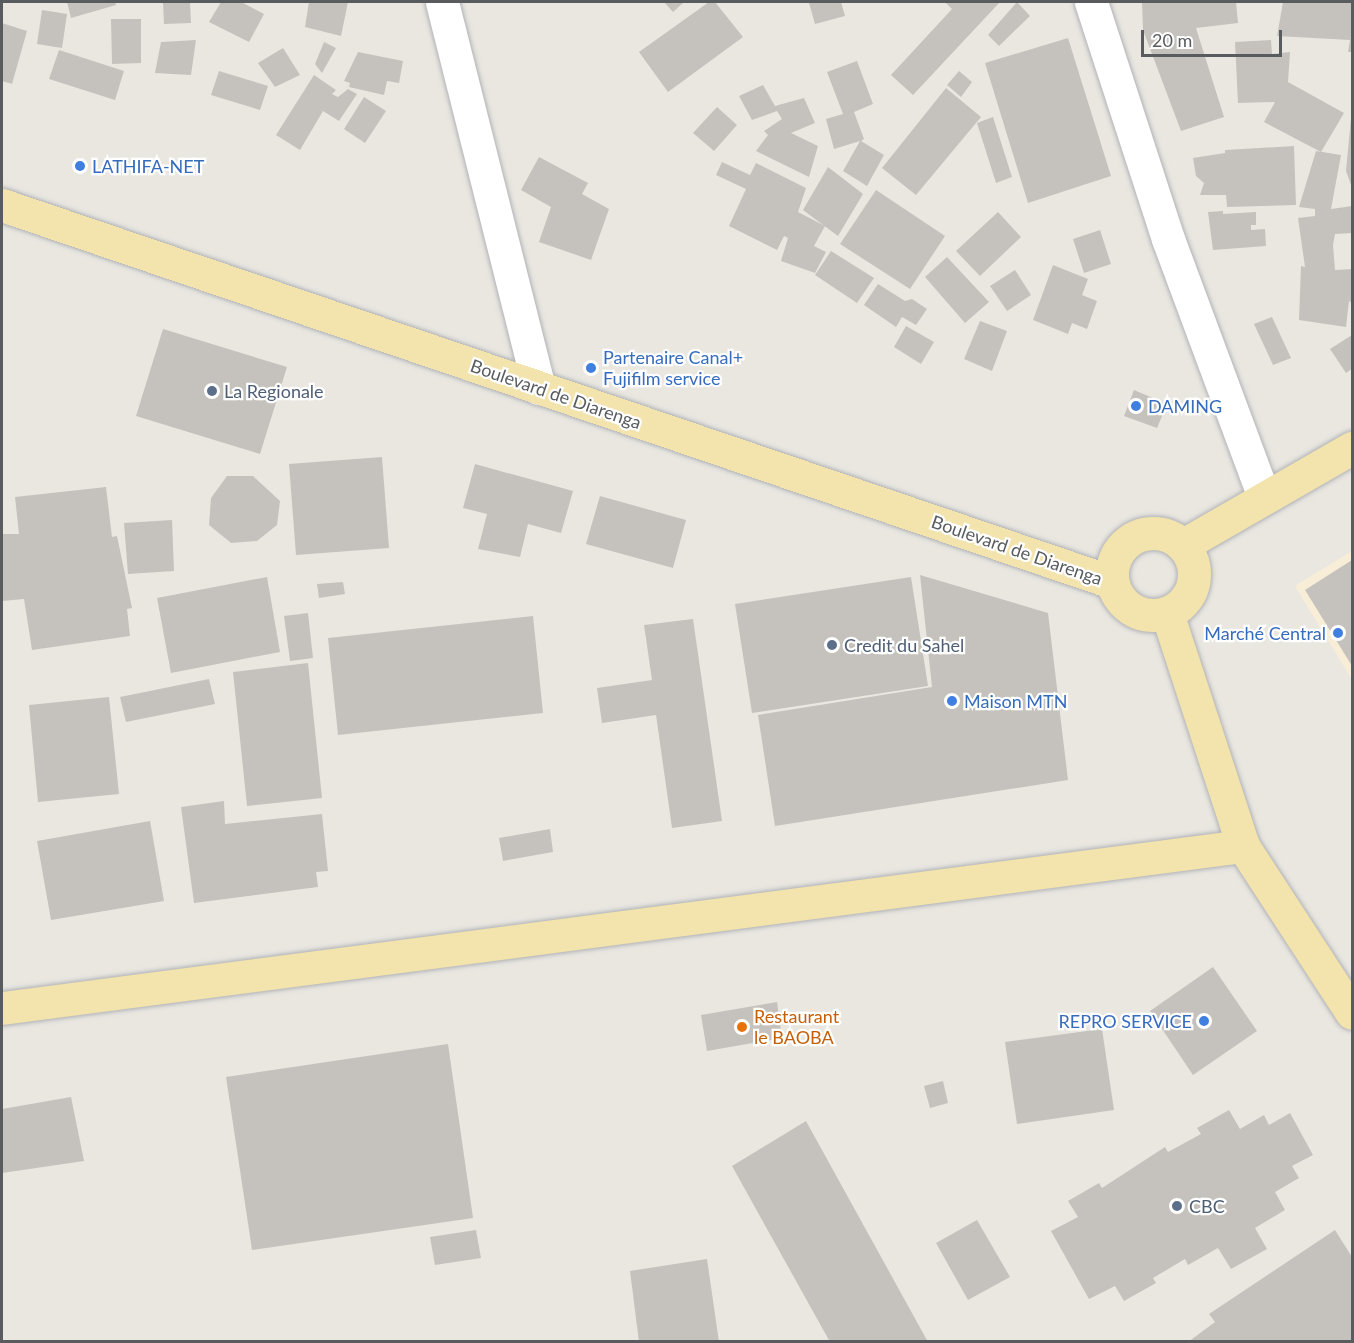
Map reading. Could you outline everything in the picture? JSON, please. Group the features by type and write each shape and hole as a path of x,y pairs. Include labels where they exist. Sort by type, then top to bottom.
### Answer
{"main road":[{"name":"Boulevard de Diarenga","path":"2,205 1112,582"},
{"path":"1183,545 1264,496 1353,448"},
{"path":"1163,534 1183,545 1194,565 1192,589 1177,608 1167,613 1155,615 1132,610 1112,582 1111,570 1119,548 1139,535 1163,534"},
{"path":"1167,613 1243,846 1353,1013"},
{"path":"2,1008 1243,846"}],"street":[{"path":"441,2 539,388"},
{"path":"1091,2 1168,239 1264,496"}],"shaded area":[{"name":"Marché Central","path":"1352,551 1352,680 1295,586"}],"building":[{"path":"67,2 115,2 116,5 71,18"},
{"path":"163,2 190,2 191,23 164,24"},
{"path":"221,2 241,2 264,14 249,42 209,22"},
{"path":"309,2 348,2 341,36 305,27"},
{"path":"664,2 682,2 683,3 673,12"},
{"path":"709,2 715,2 743,37 668,92 639,52"},
{"path":"841,2 845,16 815,24 809,3"},
{"path":"945,2 1000,2 913,95 891,75 952,9"},
{"path":"1017,2 1030,16 999,46 988,35"},
{"path":"1142,2 1236,2 1238,23 1196,28 1224,117 1181,131 1143,30"},
{"path":"1283,2 1352,2 1352,52 1348,52 1350,40 1277,36"},
{"path":"42,10 67,14 62,48 37,44"},
{"path":"111,19 141,19 141,63 112,64"},
{"path":"2,23 27,31 12,84 2,81"},
{"path":"1068,38 1111,176 1028,203 985,63"},
{"path":"196,40 191,75 155,73 161,42"},
{"path":"1271,40 1272,54 1290,52 1288,82 1344,113 1321,152 1264,122 1275,102 1238,103 1235,42"},
{"path":"324,42 336,48 322,73 315,64"},
{"path":"283,48 300,75 275,87 258,63"},
{"path":"59,50 124,71 115,100 49,79"},
{"path":"358,52 403,61 399,83 387,81 384,95 349,87 350,83 344,81"},
{"path":"857,61 873,104 854,112 864,139 861,141 884,155 867,186 843,171 860,141 834,149 826,119 843,114 827,72"},
{"path":"219,71 268,86 260,110 211,95"},
{"path":"959,71 972,82 961,97 947,85"},
{"path":"314,75 336,90 332,94 338,97 348,89 357,94 339,121 323,111 300,150 276,135"},
{"path":"763,85 775,106 804,98 815,123 791,133 818,146 809,177 756,151 768,135 764,131 782,119 777,111 752,120 739,96"},
{"path":"946,88 981,117 916,195 882,168"},
{"path":"364,97 386,111 365,143 344,129"},
{"path":"717,107 737,125 714,151 693,133"},
{"path":"993,117 1012,177 996,183 977,123"},
{"path":"1352,118 1352,188 1346,171"},
{"path":"1294,146 1296,205 1227,207 1226,195 1200,195 1204,183 1196,176 1193,158 1225,153 1225,150"},
{"path":"1316,151 1341,155 1331,209 1352,206 1352,233 1335,234 1333,245 1335,270 1352,269 1352,303 1349,301 1346,327 1299,320 1301,266 1305,267 1298,218 1315,216 1315,209 1299,207"},
{"path":"539,157 588,183 582,194 609,209 591,260 539,242 551,207 521,190"},
{"path":"722,162 750,175 756,163 806,188 798,212 825,226 814,246 826,252 815,273 781,261 788,238 784,236 777,250 729,226 746,189 716,175"},
{"path":"828,167 863,194 838,236 803,210"},
{"path":"876,190 945,236 910,289 840,244"},
{"path":"1223,211 1223,214 1256,212 1256,225 1251,225 1251,230 1265,229 1266,246 1213,250 1208,212"},
{"path":"998,212 1021,237 980,276 956,251"},
{"path":"1100,230 1111,264 1084,273 1073,239"},
{"path":"831,251 874,278 857,303 815,275"},
{"path":"947,257 989,302 965,323 925,277"},
{"path":"1053,265 1088,279 1082,295 1097,301 1087,329 1072,323 1068,334 1033,320"},
{"path":"1015,270 1031,295 1007,311 990,286"},
{"path":"878,284 905,301 912,299 927,309 916,325 902,317 896,327 864,305"},
{"path":"1272,317 1291,358 1273,365 1254,324"},
{"path":"980,321 1007,331 992,371 964,359"},
{"path":"906,326 934,342 921,364 894,347"},
{"name":"La Regionale","path":"163,329 287,367 260,454 136,416"},
{"path":"1352,335 1352,369 1346,373 1330,349"},
{"path":"1134,390 1167,404 1157,428 1124,416"},
{"path":"382,457 389,548 296,555 289,464"},
{"path":"475,464 573,491 561,533 528,524 520,557 478,549 487,514 463,508"},
{"path":"227,476 253,476 280,501 277,525 257,541 231,543 209,525 211,498"},
{"path":"106,487 112,537 117,536 132,608 127,609 130,636 32,650 24,599 2,601 2,534 19,534 15,497"},
{"path":"600,496 686,520 673,568 586,544"},
{"path":"172,520 174,571 128,574 124,523"},
{"name":"Marché Central","path":"1352,560 1352,666 1305,590"},
{"name":"Maison MTN","path":"920,575 1048,613 1068,780 775,826 758,715 932,687"},
{"path":"267,577 280,652 171,673 157,598"},
{"name":"Credit du Sahel","path":"911,577 928,686 752,713 735,604"},
{"path":"343,582 345,594 319,598 317,584"},
{"path":"308,613 313,658 290,661 284,616"},
{"path":"533,616 543,713 338,735 328,638"},
{"path":"693,619 722,821 672,828 656,715 602,723 597,688 652,680 644,625"},
{"path":"308,663 322,798 247,806 233,672"},
{"path":"209,679 215,704 126,722 120,697"},
{"path":"109,697 119,794 38,802 29,705"},
{"path":"224,801 225,824 322,814 328,871 316,872 318,887 194,903 181,807"},
{"path":"150,821 164,901 51,920 37,841"},
{"path":"550,829 553,852 503,861 499,838"},
{"name":"REPRO SERVICE","path":"1213,967 1257,1031 1193,1075 1150,1011"},
{"name":"Restaurant le BAOBA","path":"777,1002 782,1038 707,1051 701,1015"},
{"path":"1102,1029 1114,1110 1017,1124 1005,1042"},
{"path":"448,1044 473,1218 252,1250 226,1077"},
{"path":"943,1081 948,1103 930,1108 924,1086"},
{"path":"71,1097 84,1161 2,1173 2,1109"},
{"name":"CBC","path":"1229,1110 1240,1129 1264,1115 1269,1125 1290,1113 1313,1155 1292,1166 1299,1178 1275,1192 1285,1210 1255,1228 1267,1249 1231,1269 1218,1248 1188,1265 1185,1259 1153,1278 1156,1283 1124,1301 1115,1286 1089,1299 1051,1231 1078,1217 1068,1201 1099,1183 1102,1188 1165,1147 1168,1152 1201,1134 1197,1128"},
{"path":"806,1121 928,1342 830,1342 732,1166"},
{"path":"977,1220 1010,1277 968,1300 936,1243"},
{"path":"476,1230 481,1258 435,1265 430,1237"},
{"path":"1335,1230 1352,1257 1352,1342 1188,1342 1215,1322 1209,1314"},
{"path":"707,1259 719,1342 639,1342 630,1271"}],"place":[{"name":"LATHIFA-NET","path":"80,166"},
{"name":"Partenaire Canal+ Fujifilm service","path":"591,368"},
{"name":"La Regionale","path":"212,391"},
{"name":"DAMING","path":"1136,406"},
{"name":"Marché Central","path":"1338,633"},
{"name":"Credit du Sahel","path":"832,645"},
{"name":"Maison MTN","path":"952,701"},
{"name":"REPRO SERVICE","path":"1204,1021"},
{"name":"Restaurant le BAOBA","path":"742,1027"},
{"name":"CBC","path":"1177,1206"}]}
